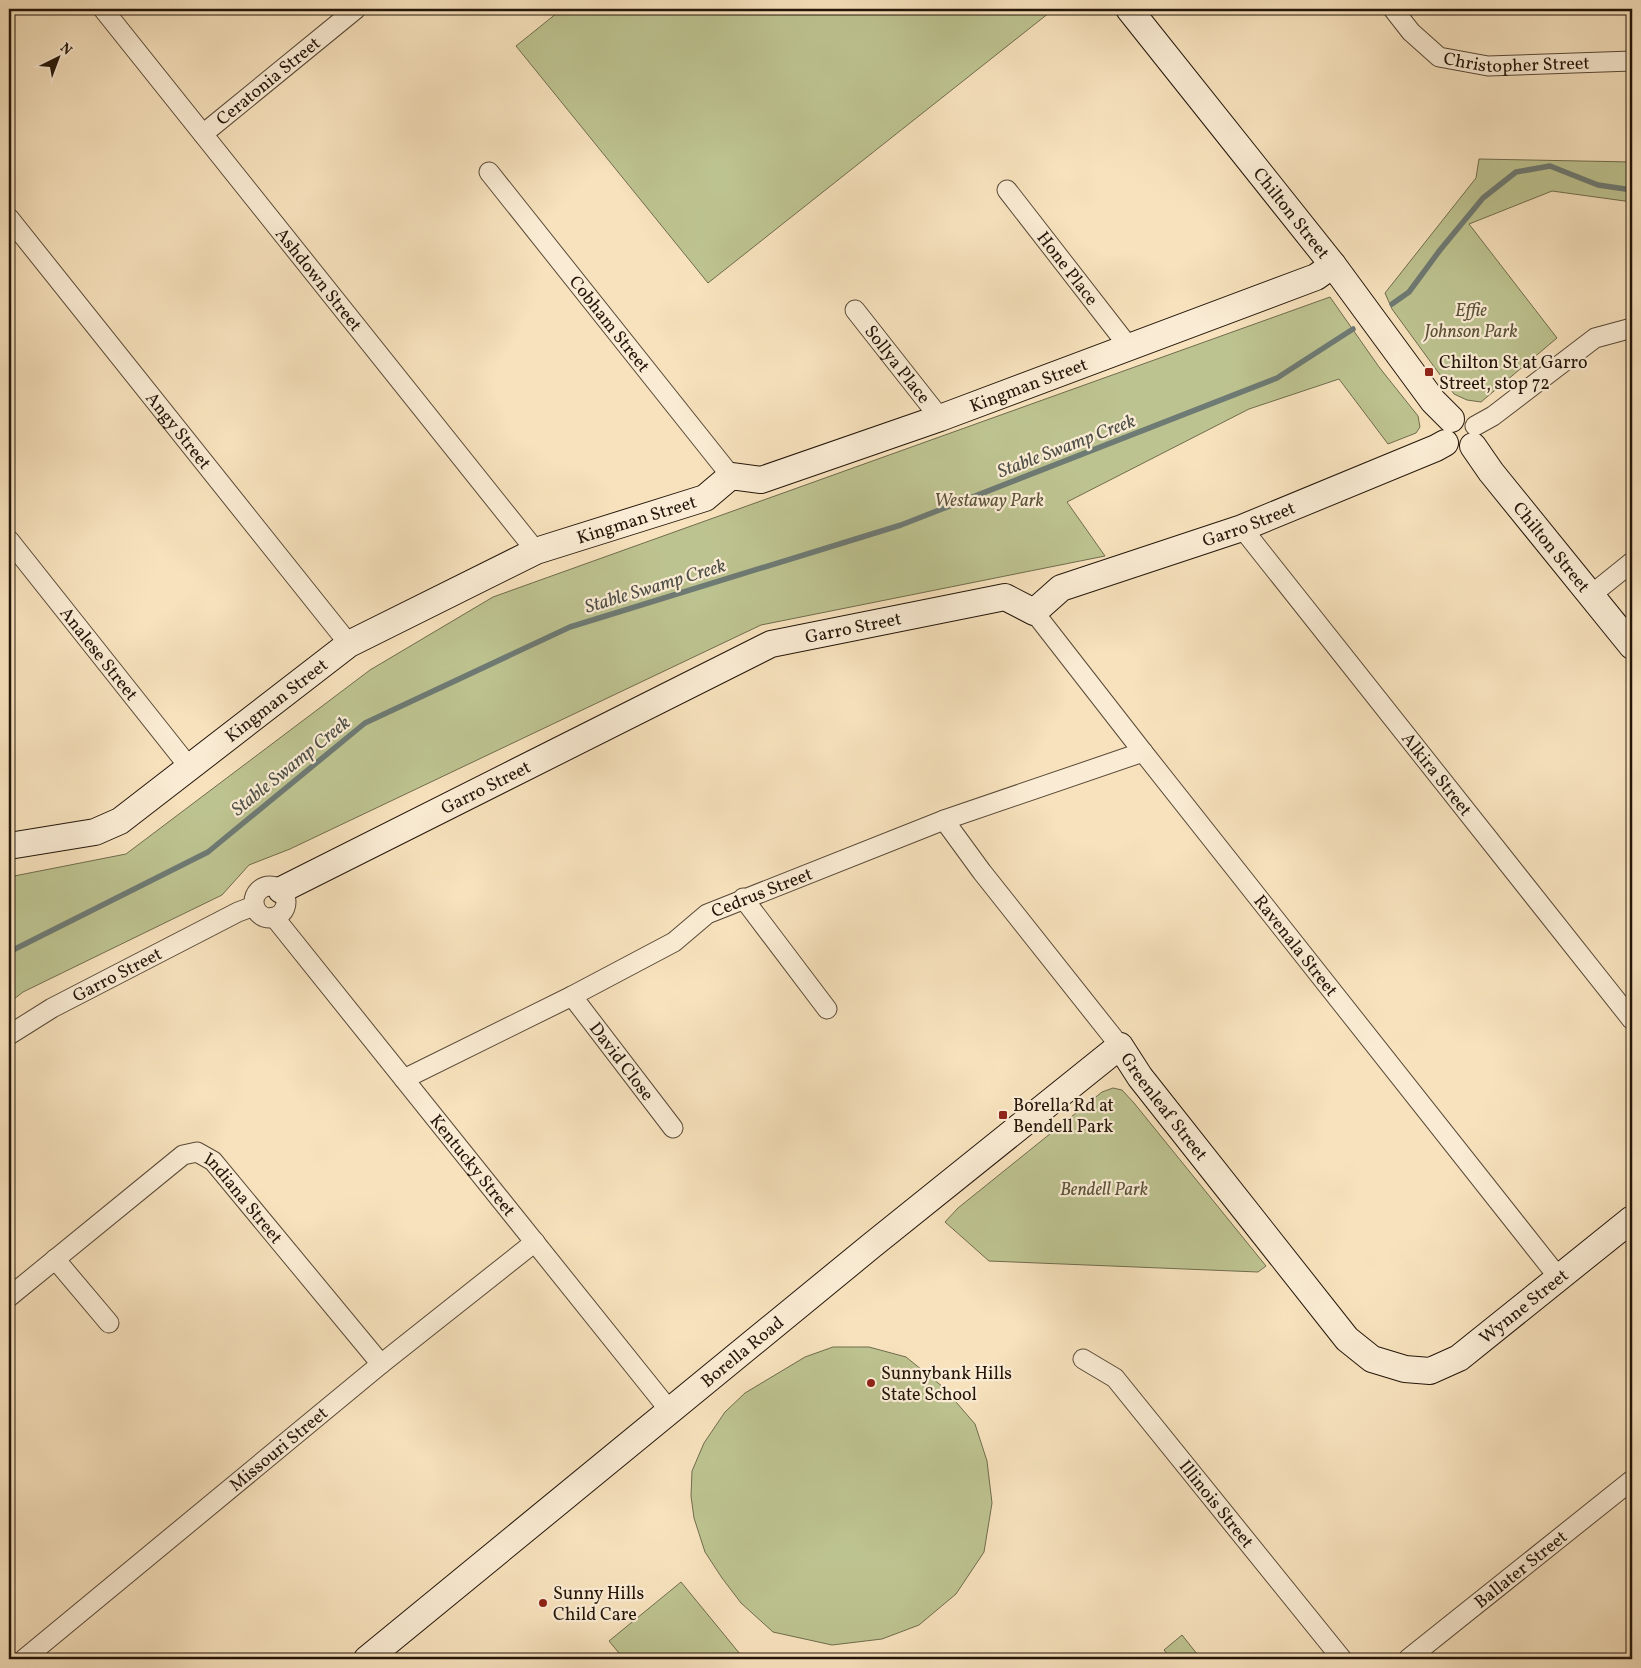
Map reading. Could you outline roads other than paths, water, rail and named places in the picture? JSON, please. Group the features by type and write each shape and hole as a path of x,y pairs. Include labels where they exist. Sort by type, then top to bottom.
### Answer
{"street":[{"name":"Ashdown Street","path":"103,9 536,551"},
{"name":"Ceratonia Street","path":"203,134 356,9"},
{"name":"Chilton Street","path":"1129,9 1333,265 1433,401 1632,646"},
{"name":"Christopher Street","path":"1392,9 1411,32 1439,57 1488,66 1632,61"},
{"name":"Cobham Street","path":"489,172 731,476"},
{"name":"Hone Place","path":"1007,190 1128,346"},
{"name":"Angy Street","path":"9,218 349,644"},
{"name":"Kingman Street","path":"9,846 96,832 120,821 349,644 536,551 705,498 731,476 761,480 940,418 1316,277 1333,265"},
{"name":"Sollya Place","path":"856,310 940,418"},
{"name":"Garro Street","path":"281,890 771,644 1005,597 1034,612 1061,588 1242,528 1436,448 1493,416 1595,338 1632,328"},
{"name":"Alkira Street","path":"1242,528 1632,1020"},
{"name":"Analese Street","path":"9,540 190,768"},
{"path":"1591,595 1632,562"},
{"name":"Ravenala Street","path":"1034,612 1559,1278"},
{"name":"Cedrus Street","path":"404,1079 572,996 674,942 707,914 743,898 944,820 1143,752"},
{"name":"Greenleaf Street","path":"944,820 982,872 1120,1046 1140,1077 1348,1339 1372,1359 1404,1370"},
{"path":"272,886 281,890 286,900 285,908 274,917 261,916 254,906 255,895 262,888 272,886"},
{"path":"743,898 827,1009"},
{"name":"Garro Street","path":"9,1035 52,1008 238,912 254,906"},
{"name":"Kentucky Street","path":"274,917 670,1411"},
{"name":"David Close","path":"572,996 673,1128"},
{"name":"Borella Road","path":"367,1659 396,1650 670,1411 871,1246 1120,1046"},
{"name":"Indiana Street","path":"9,1297 183,1155 197,1152 213,1161 380,1364"},
{"name":"Wynne Street","path":"1404,1370 1430,1371 1459,1358 1632,1219"},
{"name":"Missouri Street","path":"24,1659 380,1364 535,1242"},
{"path":"55,1260 109,1322"},
{"name":"Illinois Street","path":"1083,1359 1115,1378 1342,1659"},
{"name":"Ballater Street","path":"1408,1659 1631,1484"}],"waterway":[{"name":"Stable Swamp Creek","path":"1392,304 1409,292 1440,250 1483,198 1516,172 1550,166 1598,185 1632,190"},
{"name":"Stable Swamp Creek","path":"9,952 208,852 365,723 570,627 901,525 1277,378 1353,329"}],"place":[{"name":"Chilton St at Garro Street, stop 72","path":"1429,372"},
{"name":"Borella Rd at Bendell Park","path":"1003,1115"},
{"name":"Sunnybank Hills State School","path":"871,1383"},
{"name":"Sunny Hills Child Care","path":"543,1603"}],"park label":[{"name":"Effie Johnson Park","path":"1471,320"},
{"name":"Westaway Park","path":"989,500"},
{"name":"Bendell Park","path":"1104,1189"}]}
